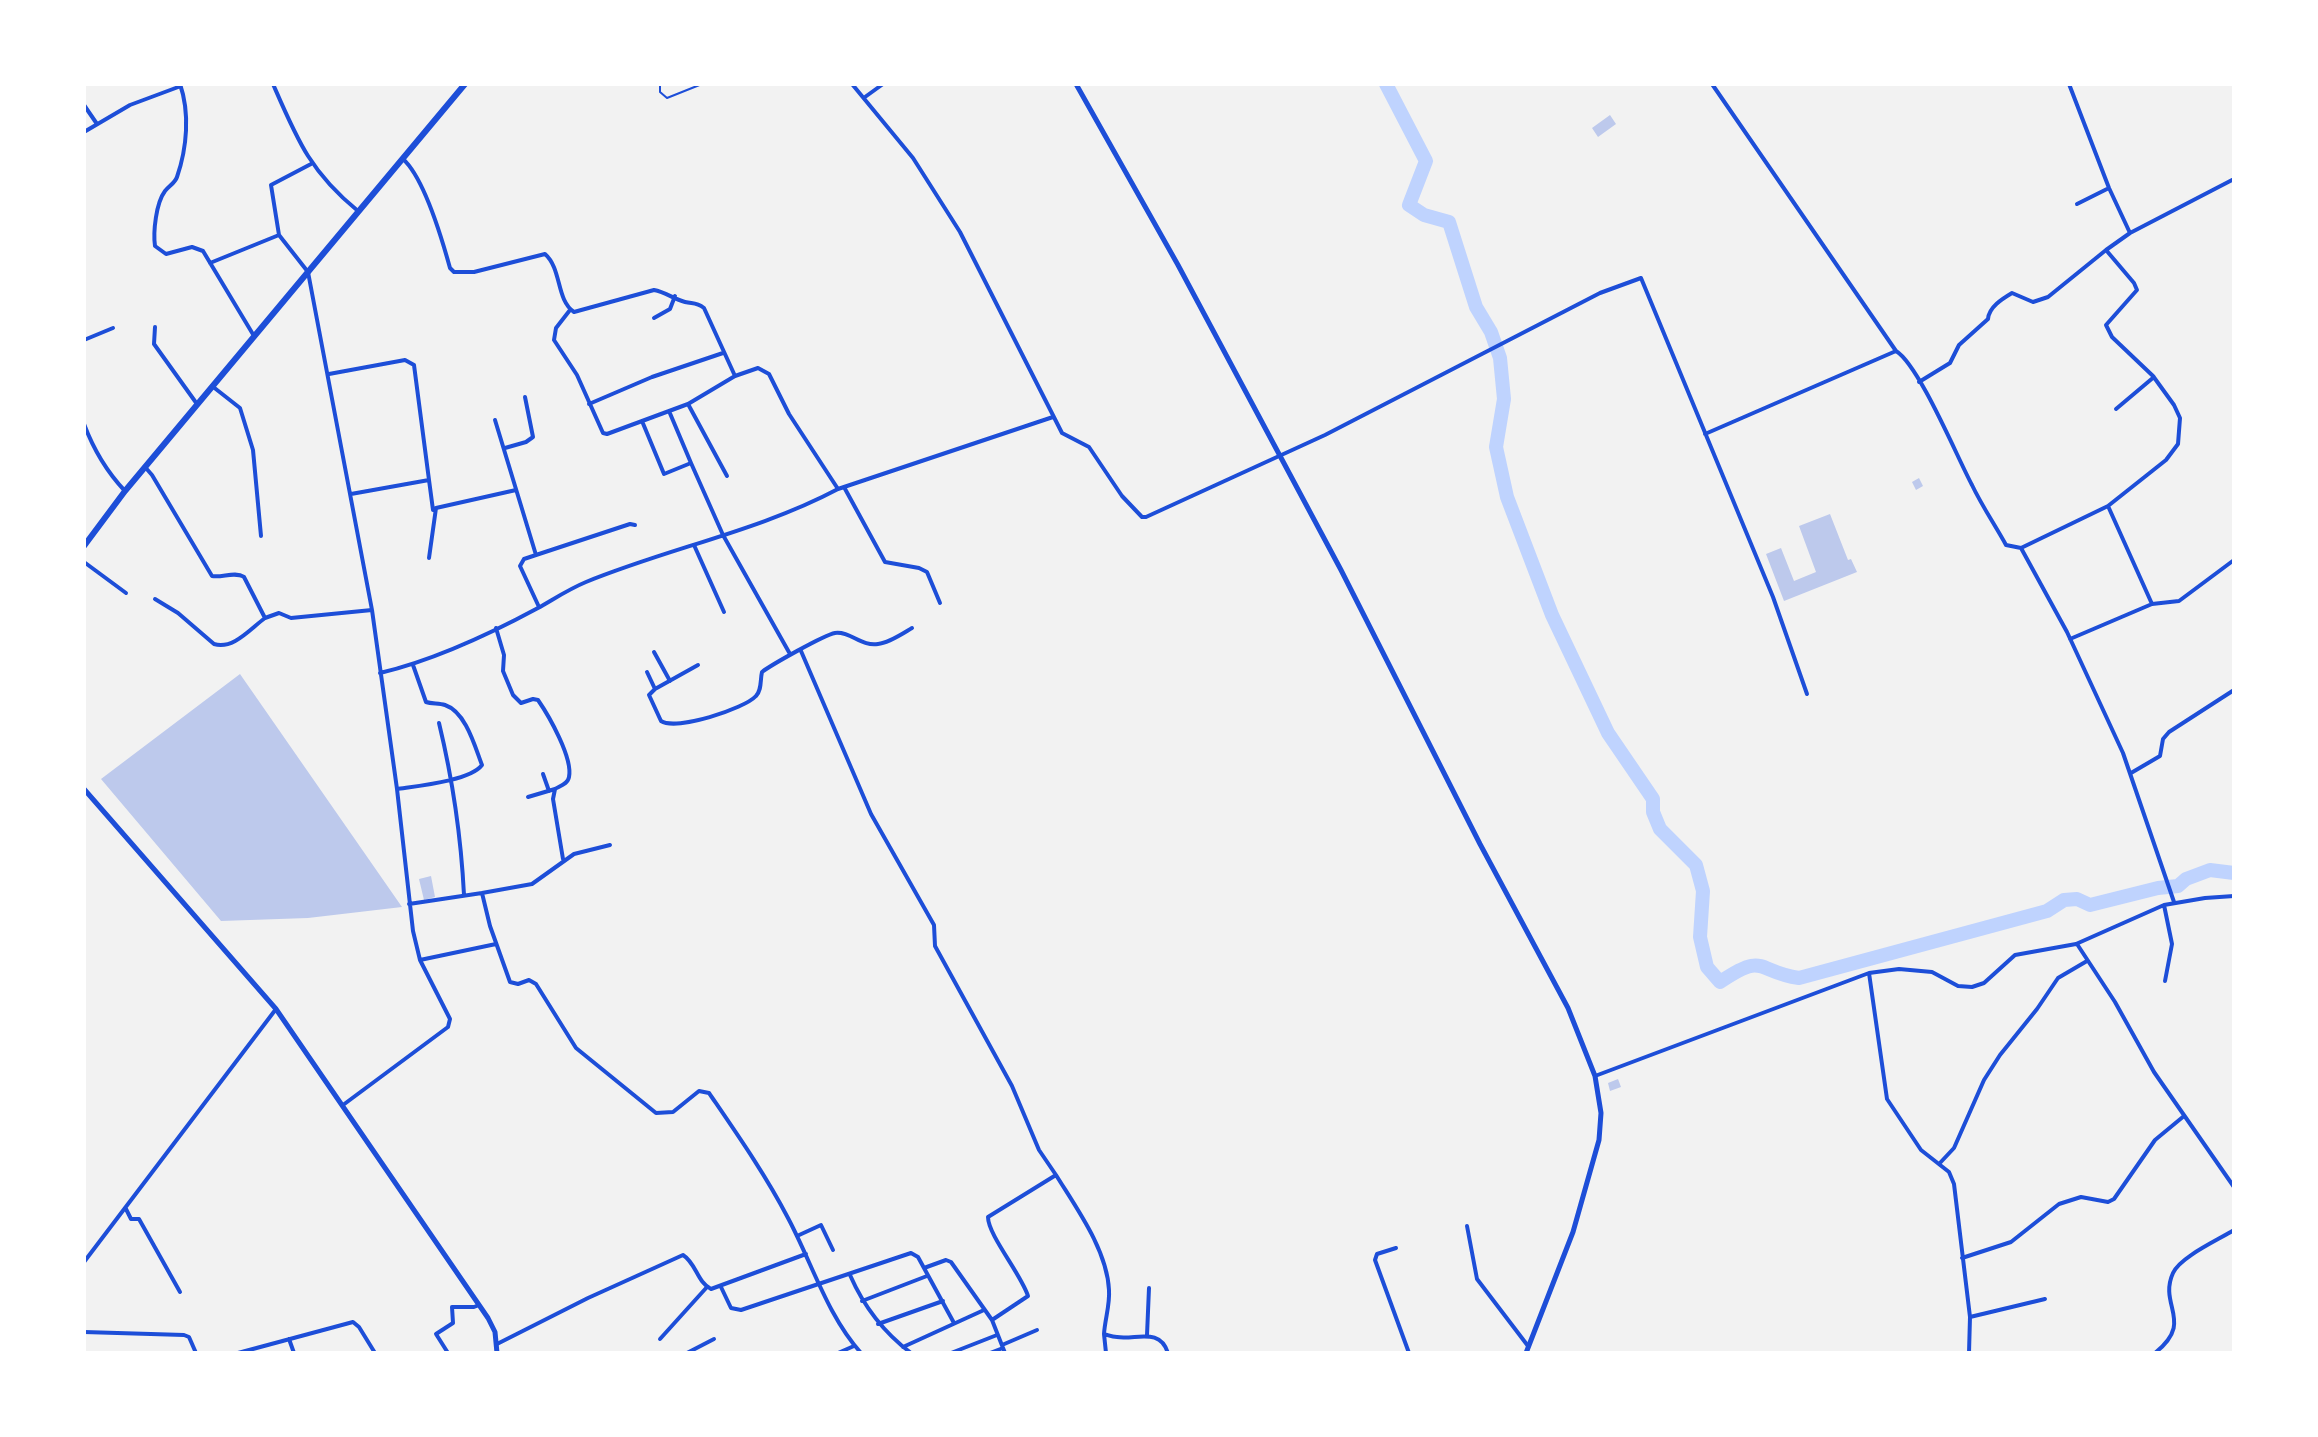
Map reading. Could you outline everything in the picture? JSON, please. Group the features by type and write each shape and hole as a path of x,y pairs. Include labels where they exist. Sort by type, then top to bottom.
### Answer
{"highway":[{"path":"84,546 144,467 465,84"}],"street":[{"path":"273,84 311,164 338,195 358,211"},
{"path":"852,84 913,158 960,232 1062,433 1089,447 1122,496 1142,517 1325,435 1600,293 1641,278 1785,628 1807,694"},
{"path":"865,97 883,84"},
{"path":"1076,84 1279,454 1568,1008 1595,1076 1601,1113 1599,1140 1573,1232 1527,1350"},
{"path":"1712,84 1896,351 1906,359 2006,545 2021,548 2108,506 2166,460 2178,444 2178,411 2154,377 2108,332 2108,321 2127,305 2137,290 2106,250"},
{"path":"2069,84 2130,233"},
{"path":"84,132 130,105 180,85 185,100 186,128 177,175 161,198 154,242 158,250 166,254 198,247 254,336"},
{"path":"84,105 97,124"},
{"path":"403,159 409,164 431,210 454,272 474,272 545,254 556,268 570,310"},
{"path":"311,164 271,185 279,235 308,272 372,610 413,931 420,960 448,1012 450,1023 343,1105"},
{"path":"1919,382 1950,363 1959,345 1988,319 1989,312 2012,293 2033,302 2048,297 2130,233 2234,179"},
{"path":"2077,204 2109,188"},
{"path":"210,263 279,235"},
{"path":"570,310 588,310 654,290 666,292 684,302 697,303 707,312 735,376"},
{"path":"654,318 670,309 675,296"},
{"path":"570,310 556,328 554,340 577,375 603,433 688,404 735,376 758,368 769,374 789,414 838,489"},
{"path":"155,327 154,344 197,404"},
{"path":"84,340 113,328"},
{"path":"1705,434 1896,351"},
{"path":"589,404 652,377 723,353"},
{"path":"329,374 405,360 411,362 431,475 434,512 433,546 429,558"},
{"path":"2116,409 2154,377"},
{"path":"212,386 240,408 253,450 261,536"},
{"path":"505,448 533,437 525,397"},
{"path":"688,404 727,476"},
{"path":"669,411 723,535 790,654"},
{"path":"380,673 413,665 496,628 586,582 809,504 838,489 1053,417"},
{"path":"495,420 536,555"},
{"path":"642,421 664,474 691,463"},
{"path":"84,424 90,440 125,491"},
{"path":"144,467 152,475 212,576 235,574 244,577 265,618"},
{"path":"351,494 429,480"},
{"path":"844,487 885,562 927,572 940,603"},
{"path":"434,512 441,506 517,489"},
{"path":"2108,506 2152,604"},
{"path":"539,607 520,566 524,559 630,524 635,525"},
{"path":"694,545 724,612"},
{"path":"2021,548 2070,639 2131,773 2174,902"},
{"path":"2070,639 2152,604 2179,601 2234,560"},
{"path":"84,562 126,593"},
{"path":"155,599 220,646 232,643 265,618 279,613 291,618 372,610"},
{"path":"496,628 504,655 503,671 513,695 521,703 538,700 566,752 567,782 528,797"},
{"path":"698,665 649,695 664,724 674,726 702,719 749,701 757,695 762,672 790,654 836,633 868,644 878,644 912,628"},
{"path":"801,651 871,814 934,925 935,946 1012,1086 1042,1154 1093,1240 1109,1287 1104,1334 1106,1353"},
{"path":"654,652 670,681"},
{"path":"397,789 453,779 475,772 482,765 466,727 453,709 426,702 413,665"},
{"path":"647,672 655,689"},
{"path":"2131,773 2160,756 2163,739 2169,732 2234,690"},
{"path":"439,723 453,779 464,895"},
{"path":"543,774 549,791"},
{"path":"84,789 276,1009 493,1326 497,1353"},
{"path":"555,789 553,799 563,859"},
{"path":"409,904 539,881 563,859 610,845"},
{"path":"482,893 510,982 532,981 576,1048 656,1113 673,1112 699,1091 709,1093 762,1170 839,1325 861,1353"},
{"path":"1595,1076 1869,973 1899,969 1932,972 1958,986 1972,987 1984,983 2015,955 2076,944 2174,902 2234,896"},
{"path":"2164,905 2172,944 2165,981"},
{"path":"420,960 497,944"},
{"path":"2076,944 2115,1002 2154,1072 2234,1187"},
{"path":"1939,1164 1954,1148 1984,1080 2000,1055 2058,978 2087,961"},
{"path":"1869,973 1887,1099 1921,1150 1949,1172 1954,1184 1970,1317 1969,1353"},
{"path":"84,1262 276,1009"},
{"path":"1962,1258 2011,1242 2059,1204 2081,1197 2108,1202 2114,1199 2155,1140 2184,1116"},
{"path":"992,1320 1028,1296 989,1226 988,1217 1056,1175"},
{"path":"126,1209 131,1219 139,1219 180,1292"},
{"path":"797,1236 821,1225 833,1250"},
{"path":"1467,1226 1477,1279 1527,1350"},
{"path":"2155,1353 2172,1339 2174,1332 2169,1288 2173,1272 2183,1260 2234,1230"},
{"path":"1396,1248 1377,1254 1375,1260 1409,1353"},
{"path":"721,1286 731,1308 736,1311 911,1253 918,1257 954,1323"},
{"path":"497,1344 683,1255 711,1289 806,1254"},
{"path":"924,1268 946,1260 951,1262 992,1320 1003,1348"},
{"path":"850,1275 862,1301 878,1324 911,1353"},
{"path":"862,1301 927,1276"},
{"path":"660,1339 707,1287"},
{"path":"1147,1335 1149,1288"},
{"path":"1970,1317 2045,1299"},
{"path":"878,1324 943,1301"},
{"path":"448,1353 436,1334 453,1323 452,1307 474,1307 477,1303"},
{"path":"903,1347 984,1310"},
{"path":"238,1353 353,1322 375,1353"},
{"path":"990,1353 1037,1330"},
{"path":"84,1332 184,1335 189,1337 196,1353"},
{"path":"951,1353 998,1334"},
{"path":"1104,1334 1118,1338 1147,1335 1161,1342 1168,1353"},
{"path":"289,1339 294,1353"},
{"path":"687,1353 714,1339"},
{"path":"838,1353 854,1346"},
{"path":"786,1353 792,1353"}],"lane":[{"path":"660,84 660,92 670,98 702,84"}],"building":[{"path":"1610,115 1616,124 1598,137 1592,128"},
{"path":"1919,478 1923,486 1916,490 1912,482"},
{"path":"1830,514 1848,560 1851,559 1857,572 1784,601 1766,554 1781,548 1794,581 1816,572 1799,526"},
{"path":"240,674 402,907 308,918 221,921 101,779"},
{"path":"431,876 435,897 424,900 419,879"},
{"path":"1618,1079 1621,1087 1610,1091 1608,1083"}],"waterway":[{"path":"1386,84 1426,161 1409,205 1424,215 1449,222 1476,307 1491,332 1500,358 1504,399 1496,447 1507,497 1552,615 1608,733 1653,799 1653,812 1660,829 1696,865 1703,891 1700,937 1707,967 1720,982 1746,967 1754,966 1799,978 2047,911 2064,900 2077,899 2090,905 2178,886 2186,879 2210,870 2234,873"}]}
